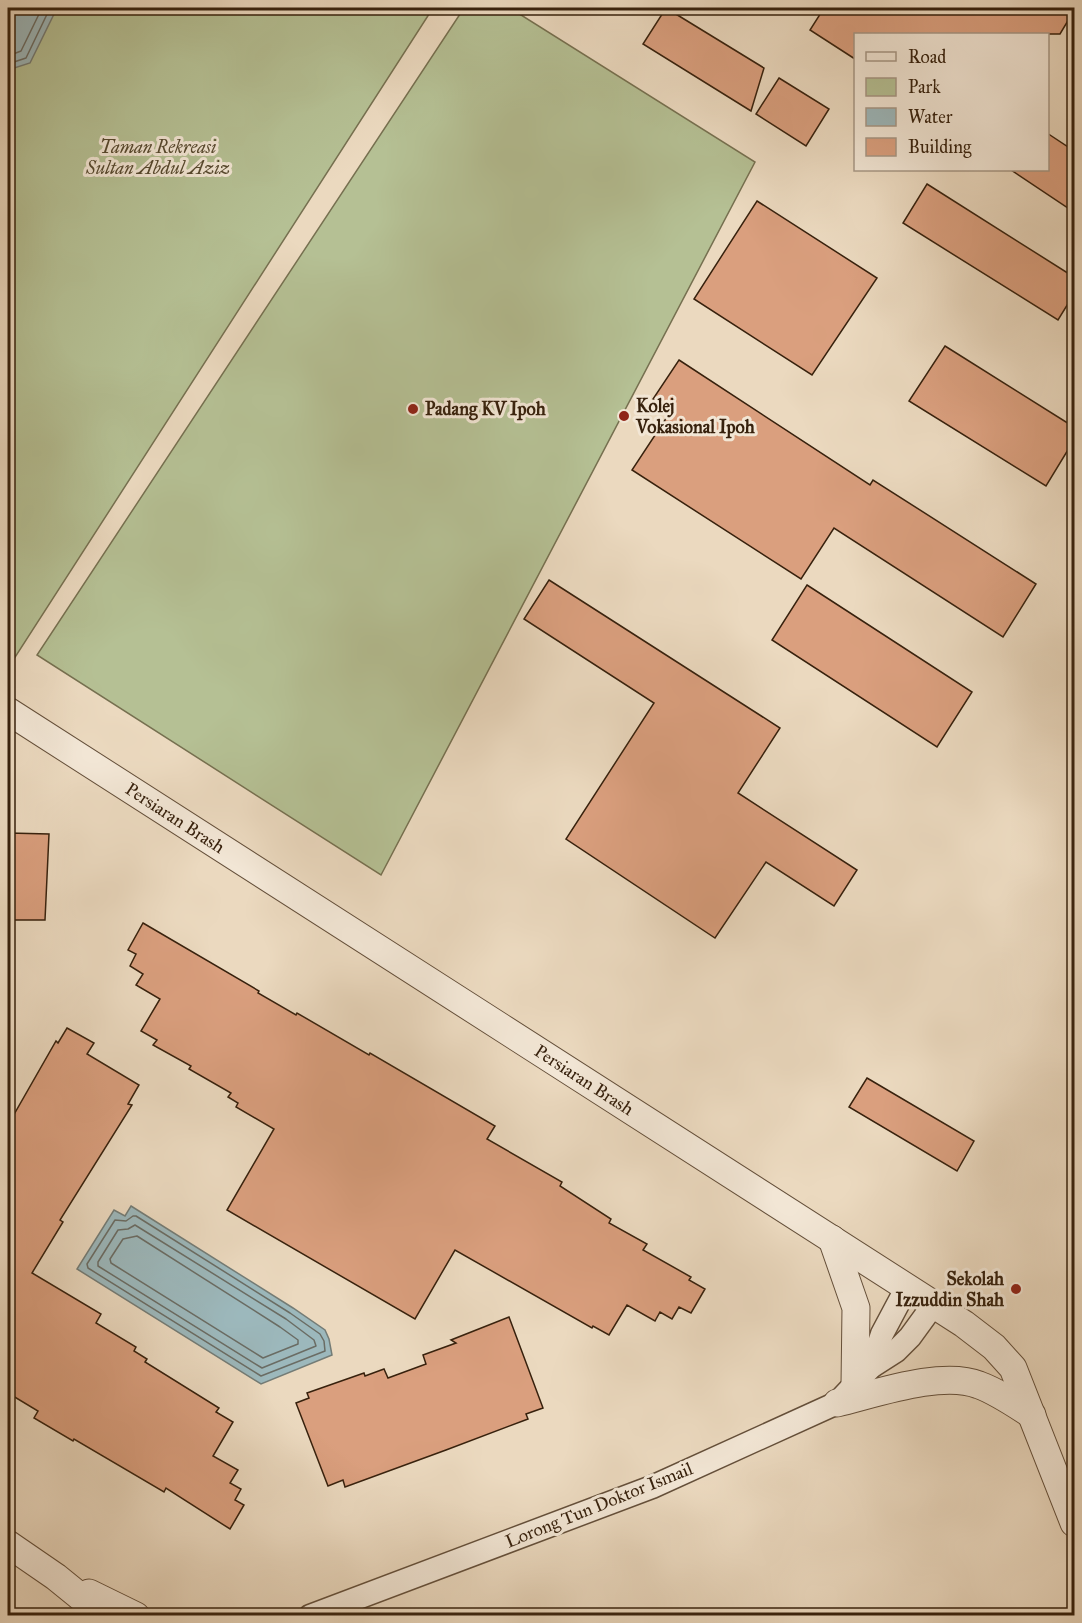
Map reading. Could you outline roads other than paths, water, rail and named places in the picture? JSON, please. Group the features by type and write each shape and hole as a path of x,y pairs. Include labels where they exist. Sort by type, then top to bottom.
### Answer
{"street":[{"name":"Persiaran Brash","path":"8,711 964,1324 986,1341 1013,1368 1074,1523"},
{"path":"832,1239 856,1308 854,1385"},
{"path":"854,1385 907,1287"},
{"name":"Lorong Tun Doktor Ismail","path":"310,1616 652,1487 854,1385 910,1337 934,1304"},
{"path":"854,1385 924,1383 950,1379 978,1384 1032,1415"},
{"path":"8,1544 56,1577 104,1616"},
{"path":"56,1577 136,1616"}],"water":[{"path":"8,8 57,8 30,63 8,70"},
{"path":"131,1206 325,1330 332,1355 261,1384 77,1269 114,1210 125,1216"}],"place":[{"name":"Padang KV Ipoh","path":"413,409"},
{"name":"Kolej Vokasional Ipoh","path":"624,416"},
{"name":"Sekolah Izzuddin Shah","path":"1016,1289"}],"park label":[{"name":"Taman Rekreasi Sultan Abdul Aziz","path":"158,157"}]}
